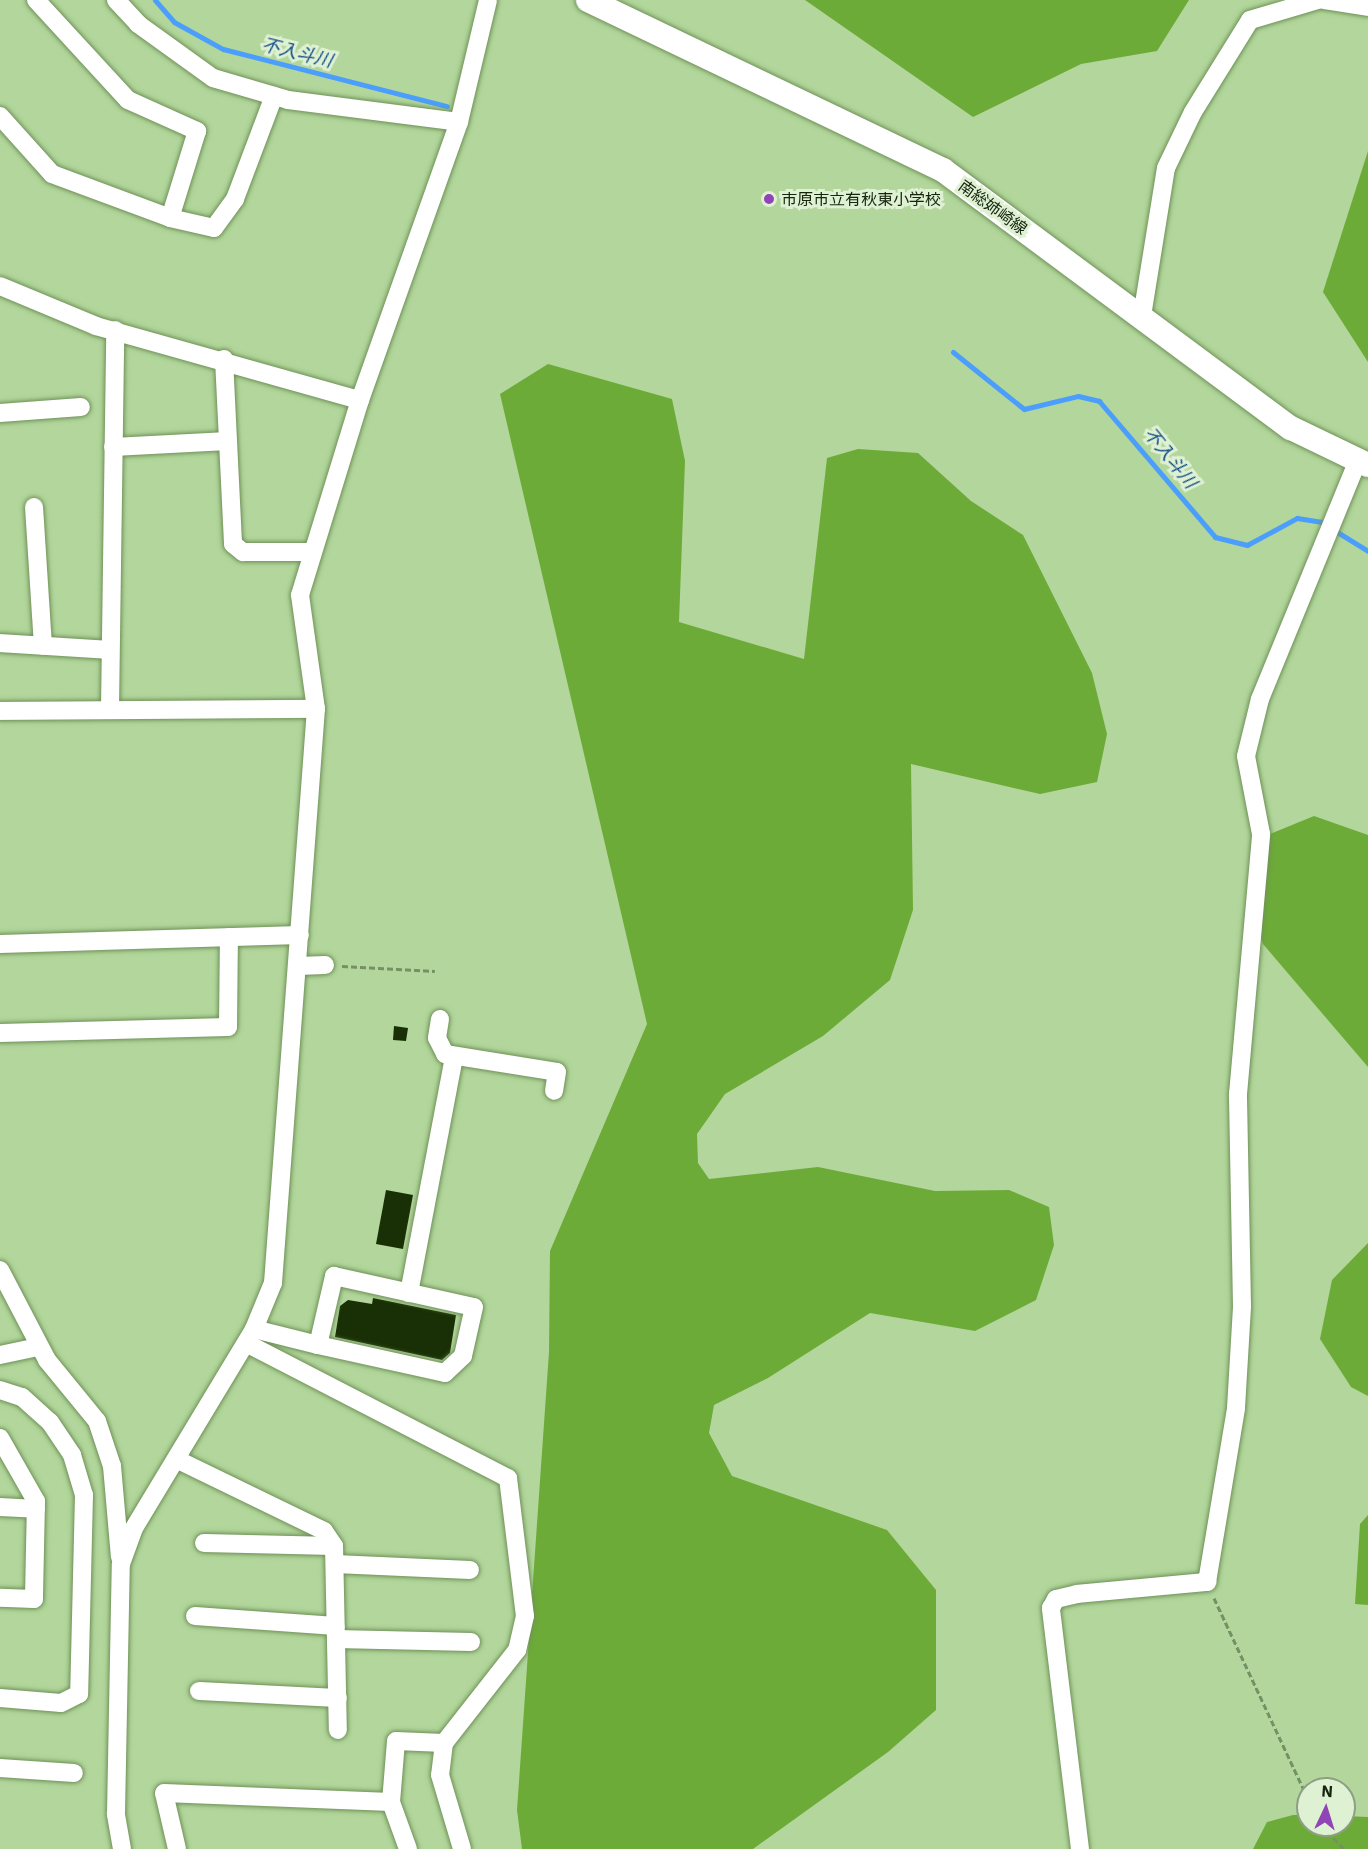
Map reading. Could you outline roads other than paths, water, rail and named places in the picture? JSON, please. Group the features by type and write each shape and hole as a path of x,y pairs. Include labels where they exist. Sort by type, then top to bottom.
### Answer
{"main road":[{"name":"南総姉崎線","path":"588,0 943,170 1291,428 1363,463"}],"street":[{"path":"36,0 128,100 197,131 170,218"},
{"path":"116,0 138,24 213,78 274,96 459,122"},
{"path":"121,1564 134,1528 178,1460 250,1336 273,1283 278,1248 316,709 300,595 311,552 360,400 459,122 488,0"},
{"path":"1142,316 1166,168 1193,112 1250,20 1318,0"},
{"path":"1324,0 1368,7"},
{"path":"0,117 52,174 170,218 214,228 235,199 274,96"},
{"path":"0,286 115,330 224,359 360,400"},
{"path":"110,710 115,330"},
{"path":"224,359 236,550 311,552"},
{"path":"0,413 81,407"},
{"path":"113,447 228,441"},
{"path":"1080,1849 1051,1608 1056,1599 1077,1594 1207,1582 1236,1407 1242,1306 1238,1094 1261,834 1246,756 1260,699 1363,463"},
{"path":"34,507 43,646"},
{"path":"0,643 110,650"},
{"path":"0,711 316,709"},
{"path":"0,944 300,935"},
{"path":"0,1033 228,1027 229,937"},
{"path":"298,966 325,965"},
{"path":"440,1019 428,1037 444,1054 557,1072 554,1091"},
{"path":"410,1293 454,1056"},
{"path":"0,1270 39,1347 97,1421 112,1466 121,1564 116,1814 122,1849"},
{"path":"250,1336 318,1345 445,1373 463,1356 474,1307 334,1276 318,1345"},
{"path":"250,1336 508,1478 525,1616 517,1650 444,1743 440,1775 462,1849"},
{"path":"0,1355 39,1347"},
{"path":"0,1390 22,1397 50,1422 72,1455 84,1495 79,1694 61,1702 0,1698"},
{"path":"0,1438 36,1509 34,1599 0,1598"},
{"path":"178,1460 324,1532 335,1555 339,1730"},
{"path":"0,1507 36,1509"},
{"path":"204,1543 470,1570"},
{"path":"195,1616 336,1633 471,1642"},
{"path":"199,1691 338,1698"},
{"path":"408,1849 391,1802 396,1741 444,1743"},
{"path":"0,1768 74,1773"},
{"path":"177,1849 164,1793 391,1802"}],"waterway":[{"name":"不入斗川","path":"155,0 174,22 223,49 447,106"},
{"name":"不入斗川","path":"953,352 1024,409 1078,396 1099,401 1215,537 1247,545 1297,518 1321,522 1368,551"}],"place":[{"name":"市原市立有秋東小学校","path":"769,199"}]}
